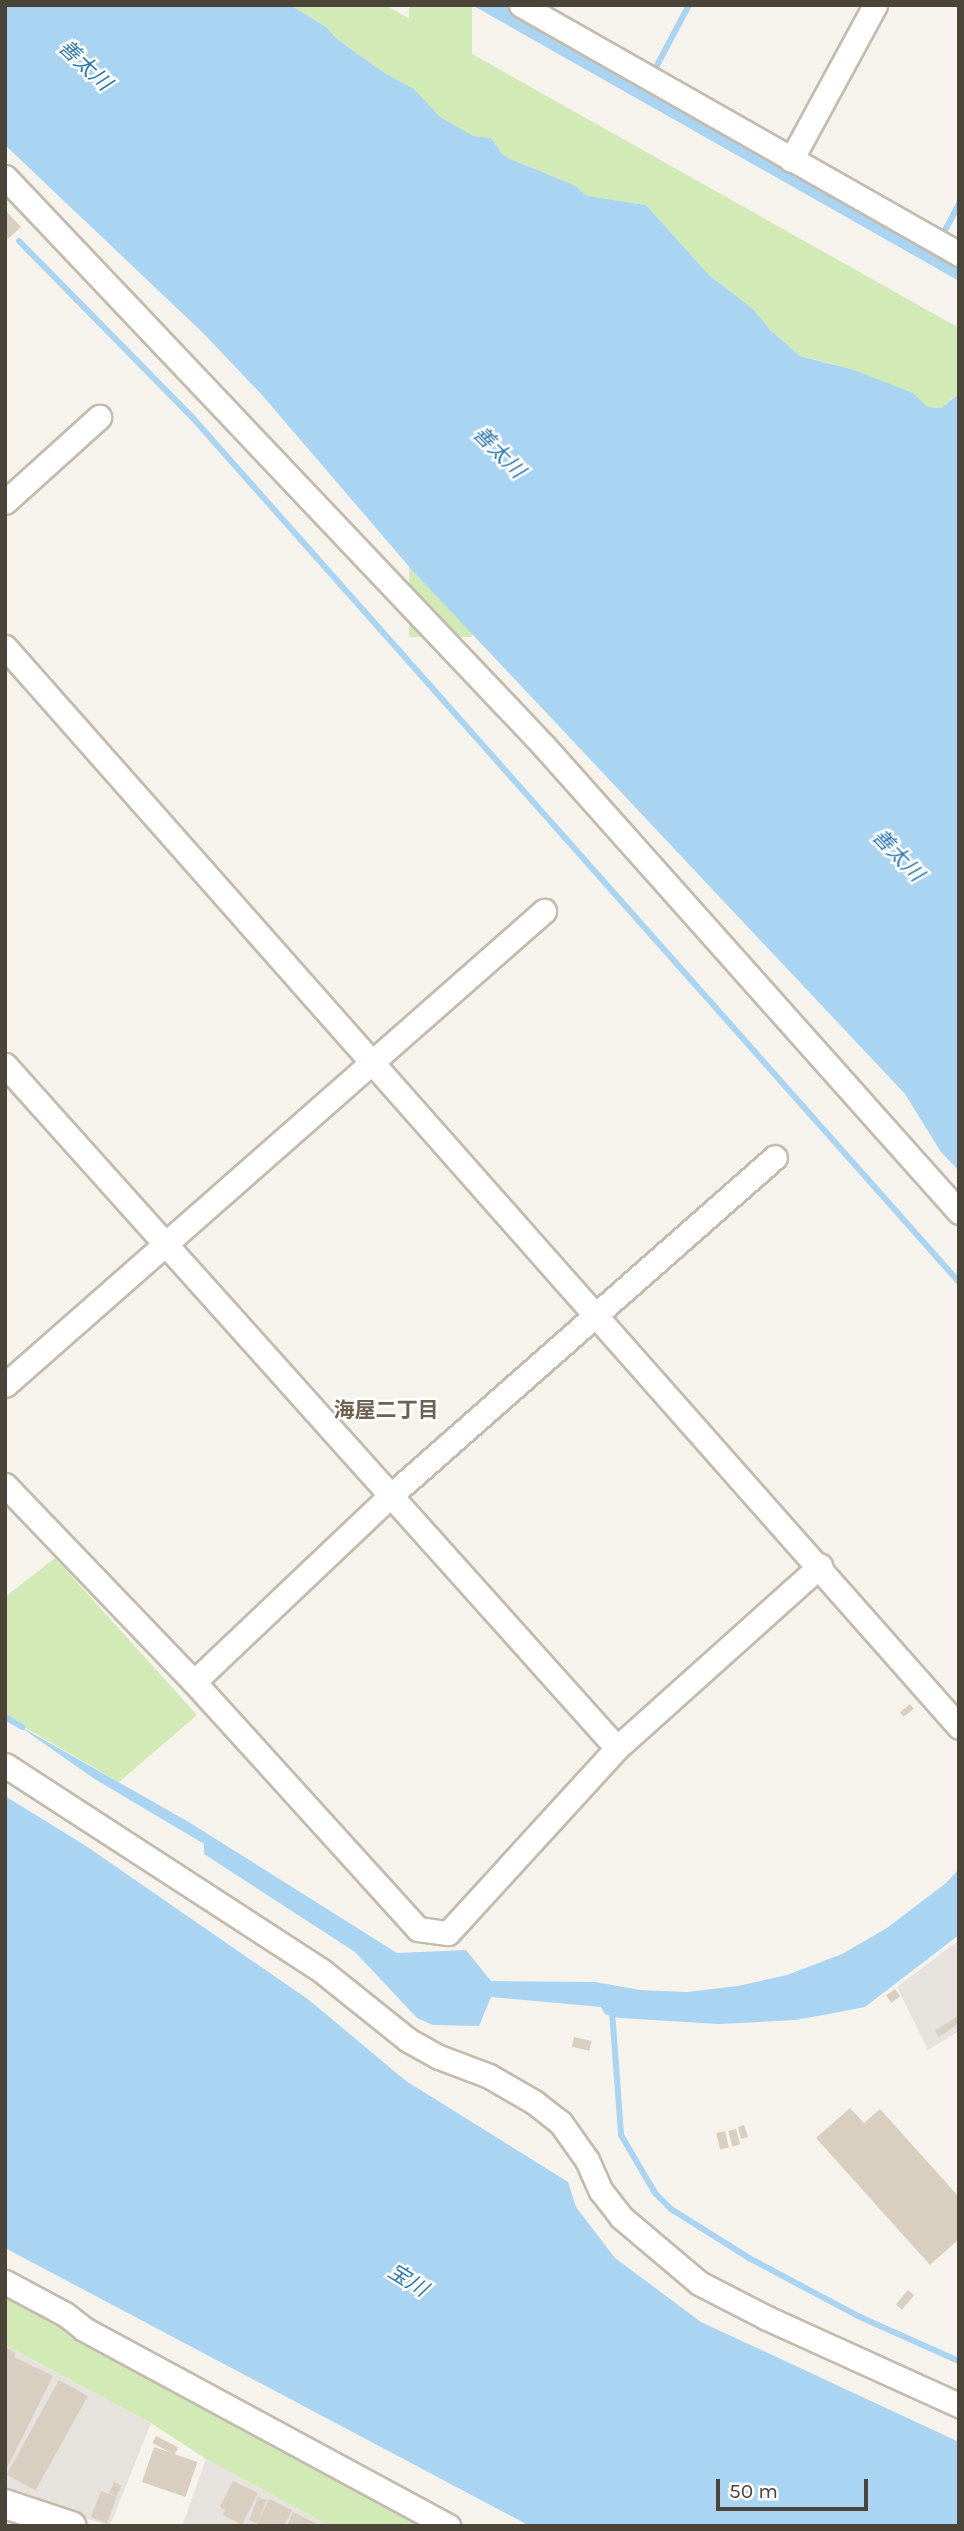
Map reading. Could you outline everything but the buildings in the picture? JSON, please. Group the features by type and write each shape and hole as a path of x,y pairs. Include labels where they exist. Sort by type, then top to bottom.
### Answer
{"street":[{"path":"521,5 959,254"},
{"path":"791,160 875,5"},
{"path":"5,177 544,746 959,1212"},
{"path":"5,502 99,417"},
{"path":"5,647 820,1566 959,1727"},
{"path":"5,1385 544,911"},
{"path":"5,1065 389,1497 617,1748"},
{"path":"194,1682 389,1497 775,1157"},
{"path":"5,1485 194,1682 418,1928 448,1933 617,1748 820,1566"},
{"path":"5,1765 322,1971 408,2040 439,2057 489,2076 534,2102 560,2122 587,2160 601,2190 621,2217 699,2283 767,2318 959,2405"},
{"path":"5,2281 65,2314 84,2329 448,2526"},
{"path":"5,2504 71,2526"}],"shaded area":[{"path":"959,1940 959,2031 928,2050 897,1987"},
{"path":"5,2345 151,2423 110,2526 5,2493"},
{"path":"206,2459 330,2526 182,2526"}],"green space":[{"path":"290,5 385,5 959,328 959,398 955,396 941,408 928,407 913,393 830,363 800,356 770,330 754,310 709,275 646,205 586,196 574,185 510,159 502,154 491,138 473,136 440,117 414,89 386,74 338,40 326,27"},
{"path":"409,5 472,5 472,637 409,637"},
{"path":"55,1558 197,1715 119,1782 5,1716 5,1597"},
{"path":"5,2292 437,2526 330,2526 206,2459 151,2423 5,2345"}],"water":[{"name":"善太川","path":"5,5 290,5 326,27 338,40 386,74 414,89 440,117 473,136 491,138 502,154 510,159 574,185 587,196 646,205 709,275 754,310 770,330 800,356 854,370 913,393 928,407 941,408 956,396 959,398 959,1171 941,1152 905,1094 412,570 262,395 203,333 5,145"},
{"path":"472,5 506,5 959,264 959,281"},
{"path":"16,1724 187,1821 397,1953 466,1950 491,1981 595,1982 640,1990 687,1992 738,1986 787,1975 842,1954 887,1928 946,1883 959,1869 959,1935 865,2007 795,2020 719,2024 619,2018 605,2014 601,2007 491,1997 479,2026 433,2025 417,2018 355,1952 204,1854 204,1844 93,1778"},
{"name":"宝川","path":"5,1796 86,1846 309,2000 406,2081 568,2182 576,2207 615,2258 701,2322 959,2442 959,2526 530,2526 5,2248"}],"waterway":[{"path":"654,71 689,5"},
{"path":"943,234 959,204"},
{"path":"19,241 192,417 959,1282"},
{"path":"5,1717 22,1727"},
{"path":"612,2011 621,2135 655,2193 671,2209 749,2258 860,2317 959,2361"}],"district":[{"name":"海屋二丁目","path":"386,1410"}]}
